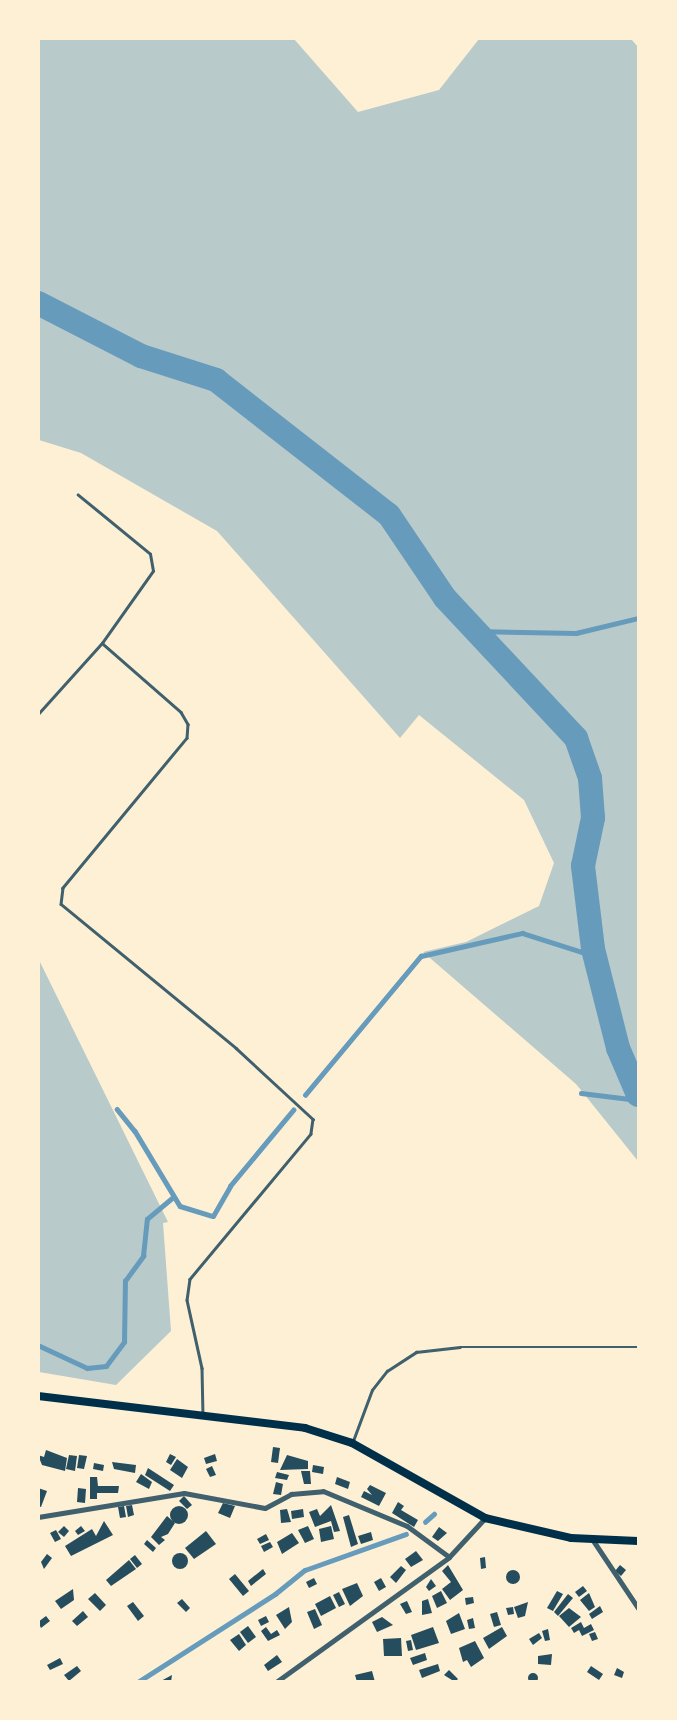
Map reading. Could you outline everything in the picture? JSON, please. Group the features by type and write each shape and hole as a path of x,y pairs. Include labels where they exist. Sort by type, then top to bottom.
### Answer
{"main road":[{"path":"38,1396 203,1414 305,1429 352,1443 485,1518 539,1534 639,1541"}],"street":[{"path":"38,1517 184,1493 265,1508 291,1494 323,1491 407,1526 449,1557"},
{"path":"276,1682 449,1557 485,1518"},
{"path":"592,1539 639,1608"}],"lane":[{"path":"38,714 102,643 149,580 153,564 150,554 78,495"},
{"path":"102,643 181,712 188,724 187,738 63,888 61,904 236,1048 313,1119 311,1134 190,1279 187,1300 202,1368 203,1414"},
{"path":"352,1443 372,1390 387,1371 416,1352 460,1347 639,1347"}],"shaded area":[{"path":"38,39 294,39 358,112 439,90 479,39 631,39 638,47 638,1161 576,1084 423,952 466,942 539,906 554,863 524,800 419,715 400,738 217,531 81,453 39,440"},
{"path":"39,960 168,1222 163,1223 171,1331 116,1385 39,1372"}],"building":[{"path":"273,1447 280,1448 278,1463 271,1462"},
{"path":"46,1450 67,1458 65,1471 42,1465 38,1455 44,1457"},
{"path":"170,1454 176,1457 171,1465 166,1462"},
{"path":"215,1454 217,1461 206,1464 204,1458"},
{"path":"69,1455 77,1456 75,1471 66,1469"},
{"path":"79,1455 87,1456 84,1469 77,1468"},
{"path":"287,1455 308,1461 308,1469 280,1470"},
{"path":"177,1459 188,1467 182,1478 170,1470"},
{"path":"112,1462 136,1465 135,1473 114,1469"},
{"path":"94,1463 104,1465 103,1471 93,1469"},
{"path":"313,1465 324,1467 323,1474 312,1472"},
{"path":"212,1466 216,1475 210,1477 206,1469"},
{"path":"148,1468 174,1485 170,1491 145,1475"},
{"path":"301,1471 310,1471 311,1484 304,1484"},
{"path":"277,1472 289,1475 287,1480 275,1478"},
{"path":"141,1474 152,1482 149,1489 136,1482"},
{"path":"90,1477 97,1477 98,1486 119,1486 118,1493 97,1493 97,1499 90,1499"},
{"path":"337,1477 350,1482 348,1489 335,1484"},
{"path":"276,1482 283,1484 281,1495 273,1494"},
{"path":"370,1485 386,1493 379,1506 361,1497 364,1491 372,1495 367,1489"},
{"path":"38,1488 47,1491 41,1507 38,1506"},
{"path":"78,1488 86,1489 85,1503 77,1502"},
{"path":"184,1496 192,1505 187,1509 179,1501"},
{"path":"398,1502 404,1506 401,1510 418,1520 414,1527 392,1513"},
{"path":"223,1503 235,1506 230,1518 218,1513"},
{"path":"132,1505 134,1515 128,1517 126,1506"},
{"path":"331,1505 340,1531 334,1532 331,1521 315,1527 309,1512 317,1509 320,1516"},
{"path":"124,1506 126,1517 120,1518 118,1507"},
{"path":"179,1506 185,1509 188,1515 185,1521 179,1524 173,1521 170,1515 173,1509"},
{"path":"287,1509 291,1522 281,1523 280,1510"},
{"path":"303,1509 304,1517 292,1519 291,1511"},
{"path":"349,1515 358,1544 351,1547 343,1517"},
{"path":"167,1516 175,1523 168,1534 161,1537 165,1540 159,1545 151,1537"},
{"path":"104,1521 113,1535 71,1556 65,1546 92,1529 96,1536"},
{"path":"64,1526 69,1531 64,1537 58,1532"},
{"path":"81,1526 85,1531 78,1535 75,1531"},
{"path":"308,1526 314,1539 305,1543 298,1530"},
{"path":"331,1526 334,1539 321,1542 319,1529"},
{"path":"439,1527 447,1533 438,1541 432,1537"},
{"path":"56,1530 61,1539 55,1542 50,1533"},
{"path":"206,1531 216,1544 194,1559 185,1548"},
{"path":"371,1532 373,1540 361,1544 358,1536"},
{"path":"292,1533 299,1543 282,1554 277,1542"},
{"path":"266,1534 269,1540 260,1544 257,1539"},
{"path":"147,1540 156,1548 153,1552 144,1544"},
{"path":"270,1542 273,1547 264,1552 261,1546"},
{"path":"416,1551 423,1560 411,1567 405,1559"},
{"path":"180,1553 186,1555 186,1567 180,1569 174,1567 172,1561 174,1555"},
{"path":"47,1554 52,1558 44,1569 41,1562"},
{"path":"135,1555 142,1564 137,1568 130,1559"},
{"path":"485,1557 486,1568 481,1569 480,1558"},
{"path":"129,1560 136,1569 111,1586 106,1580"},
{"path":"448,1565 463,1590 450,1600 442,1589 451,1582 442,1571"},
{"path":"620,1565 626,1570 621,1576 615,1571"},
{"path":"401,1566 406,1570 396,1583 390,1577"},
{"path":"263,1569 266,1574 251,1586 248,1581"},
{"path":"513,1570 518,1572 518,1582 513,1584 508,1582 506,1577 508,1572"},
{"path":"235,1574 249,1591 243,1596 229,1579"},
{"path":"314,1578 317,1584 309,1588 306,1582"},
{"path":"381,1578 386,1587 379,1591 374,1582"},
{"path":"431,1579 436,1586 429,1591 426,1587"},
{"path":"357,1583 363,1596 350,1606 342,1589"},
{"path":"583,1586 587,1591 579,1597 575,1592"},
{"path":"73,1589 74,1600 61,1609 55,1601"},
{"path":"441,1591 447,1603 437,1608 432,1596"},
{"path":"557,1591 563,1594 553,1611 547,1608"},
{"path":"339,1592 345,1604 339,1607 333,1595"},
{"path":"95,1593 106,1605 100,1611 88,1599"},
{"path":"589,1593 595,1607 589,1611 580,1600"},
{"path":"568,1594 573,1598 558,1616 554,1612"},
{"path":"330,1596 336,1608 321,1616 315,1604"},
{"path":"473,1597 474,1603 466,1605 465,1598"},
{"path":"182,1599 190,1608 186,1612 177,1603"},
{"path":"428,1599 432,1613 422,1615 422,1601"},
{"path":"407,1601 412,1612 406,1614 400,1604"},
{"path":"133,1602 144,1616 138,1621 127,1606"},
{"path":"528,1602 525,1616 518,1618 514,1607"},
{"path":"600,1606 603,1612 592,1619 589,1614"},
{"path":"289,1607 292,1622 285,1629 276,1615"},
{"path":"513,1607 514,1614 508,1615 506,1608"},
{"path":"569,1608 581,1617 569,1627 559,1616"},
{"path":"315,1609 322,1625 314,1629 307,1612"},
{"path":"83,1611 88,1617 77,1626 72,1621"},
{"path":"497,1612 501,1625 494,1627 490,1614"},
{"path":"459,1613 465,1629 451,1634 446,1621"},
{"path":"46,1616 50,1621 41,1628 38,1622"},
{"path":"266,1616 269,1622 261,1626 258,1620"},
{"path":"382,1617 393,1625 377,1632 372,1622"},
{"path":"473,1618 475,1628 469,1629 467,1620"},
{"path":"581,1622 584,1628 591,1624 594,1630 582,1636 579,1630 574,1633 571,1628"},
{"path":"248,1626 256,1637 248,1643 240,1632"},
{"path":"266,1627 271,1634 277,1630 280,1635 268,1641 261,1631"},
{"path":"433,1627 439,1643 416,1650 411,1635"},
{"path":"502,1627 507,1636 489,1649 483,1638"},
{"path":"548,1629 550,1640 545,1641 542,1631"},
{"path":"595,1632 598,1639 592,1641 589,1634"},
{"path":"539,1633 542,1638 533,1645 529,1639"},
{"path":"239,1634 246,1645 239,1651 230,1640"},
{"path":"401,1638 402,1656 384,1656 383,1639"},
{"path":"411,1640 413,1650 408,1651 406,1641"},
{"path":"475,1641 484,1658 471,1667 467,1660 463,1662 459,1648"},
{"path":"425,1653 427,1660 413,1665 410,1658"},
{"path":"552,1654 551,1665 538,1664 538,1656"},
{"path":"277,1655 282,1662 268,1671 264,1665"},
{"path":"60,1658 63,1664 50,1670 47,1665"},
{"path":"438,1664 440,1671 422,1678 419,1670"},
{"path":"77,1666 81,1671 69,1681 64,1675"},
{"path":"591,1666 603,1674 599,1680 587,1672"},
{"path":"617,1668 624,1672 622,1678 614,1675"},
{"path":"449,1670 458,1679 455,1682 444,1675"},
{"path":"372,1671 375,1682 357,1682 355,1675"},
{"path":"533,1673 538,1678 533,1683 528,1678"},
{"path":"172,1675 171,1682 159,1682"}],"waterway":[{"path":"38,303 141,356 216,380 389,515 445,598 576,738 590,778 593,818 583,866 593,949 618,1048 638,1095"},
{"path":"475,631 576,633 638,618"},
{"path":"305,1095 421,956 522,933 582,952 593,949"},
{"path":"581,1093 638,1100"},
{"path":"117,1109 135,1131 180,1206 213,1216 230,1186 293,1110"},
{"path":"38,1345 87,1368 106,1366 124,1342 125,1281 143,1256 147,1219 173,1197"},
{"path":"425,1522 434,1514"},
{"path":"138,1682 275,1594 305,1570 406,1534"}]}
